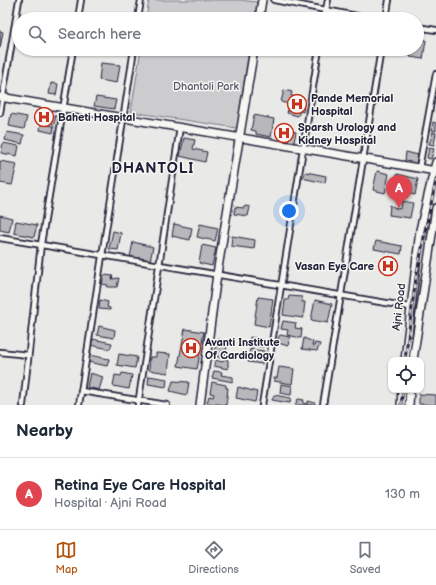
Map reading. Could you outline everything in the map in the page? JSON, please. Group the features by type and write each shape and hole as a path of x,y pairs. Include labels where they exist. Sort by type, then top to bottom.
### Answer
{"street":[{"path":"18,12 20,0"},
{"path":"79,12 80,0"},
{"path":"139,12 141,0"},
{"path":"260,12 262,0"},
{"path":"274,0 332,12"},
{"path":"326,11 328,0"},
{"path":"387,12 389,0"},
{"path":"424,28 436,30"},
{"path":"0,113 1,97 12,41"},
{"path":"23,405 41,244 65,108 72,56"},
{"path":"78,405 133,56"},
{"path":"200,405 217,274 241,137 253,56"},
{"path":"262,405 318,56"},
{"path":"323,405 362,157 380,56"},
{"path":"419,168 436,74"},
{"path":"1,97 362,157 435,171"},
{"path":"138,403 180,127"},
{"name":"Ajni Road","path":"405,357 420,230 433,190 436,162"},
{"path":"413,357 434,232 436,208"},
{"path":"0,238 410,307"},
{"path":"0,352 28,355"},
{"path":"81,391 138,403 167,405"},
{"path":"400,405 402,393"},
{"path":"409,405 410,393"}],"green space":[{"path":"149,0 240,0 257,2 255,12 147,12"},
{"name":"Dhantoli Park","path":"140,56 248,56 237,128 131,112"}],"building":[{"path":"0,31 3,32 0,48"},
{"path":"424,40 426,40 424,53"},
{"path":"410,56 423,56 423,59"},
{"path":"101,63 120,65 117,83 99,80"},
{"path":"51,83 58,84 56,95 49,94"},
{"path":"284,90 292,92 291,96 295,97 294,107 296,98 303,100 303,102 299,101 298,107 304,108 303,112 300,111 298,116 287,113 289,104 281,102"},
{"path":"96,97 116,100 114,109 94,106"},
{"path":"36,112 56,116 54,124 35,120"},
{"path":"11,114 27,117 24,129 9,126"},
{"path":"254,115 274,119 271,137 256,134 256,131 251,130"},
{"path":"433,122 436,123 436,131 432,130"},
{"path":"41,124 54,126 53,133 40,130"},
{"path":"282,129 296,132 294,142 280,139"},
{"path":"7,132 24,135 22,144 5,140"},
{"path":"432,132 436,133 434,145 429,144 433,133"},
{"path":"184,138 195,140 193,149 207,152 205,162 180,156"},
{"path":"3,143 19,146 17,156 1,153"},
{"path":"429,148 434,149 431,159 427,158"},
{"path":"406,152 418,155 416,164 405,161"},
{"path":"0,161 17,164 12,185 0,183"},
{"path":"377,171 389,174 385,193 373,190"},
{"path":"306,172 326,176 325,183 302,178"},
{"path":"397,174 418,179 415,195 404,192 405,185 395,182"},
{"path":"402,201 413,203 410,218 389,215 390,205 397,209 401,208"},
{"path":"245,206 250,207 248,216 234,214 235,207 244,208"},
{"path":"0,215 12,218 9,232 0,230"},
{"path":"16,221 37,225 34,237 14,233"},
{"path":"174,224 192,228 190,240 172,236"},
{"path":"200,224 218,228 215,241 197,237"},
{"path":"113,231 121,233 118,250 109,249"},
{"path":"232,236 255,240 254,249 231,246"},
{"path":"376,241 402,246 401,254 374,249"},
{"path":"133,242 153,247 150,261 130,257"},
{"path":"202,245 216,248 212,266 199,263"},
{"path":"104,275 113,276 112,279 119,278 117,287 107,287 108,285 102,284"},
{"path":"289,296 302,297 302,302 305,302 303,318 283,315 285,300 288,300"},
{"path":"258,297 273,299 269,327 254,324"},
{"path":"100,300 108,302 107,307 110,308 110,310 99,309"},
{"path":"315,300 332,304 328,323 311,320"},
{"path":"283,321 296,323 295,328 302,329 301,338 287,335 288,330 281,329"},
{"path":"99,326 115,330 114,338 97,335"},
{"path":"185,329 204,332 197,369 178,366"},
{"path":"280,335 290,337 288,346 278,343 279,340 277,340"},
{"path":"250,337 264,340 263,347 249,345"},
{"path":"304,338 313,342 312,346 314,346 315,343 320,344 317,351 302,349"},
{"path":"92,339 112,343 110,349 90,345"},
{"path":"218,339 228,342 225,356 222,355 221,358 213,355"},
{"path":"250,349 264,351 262,364 248,362"},
{"path":"156,353 170,354 168,373 149,370 150,357 156,357"},
{"path":"119,354 137,357 135,368 117,365"},
{"path":"89,355 109,359 107,366 88,362"},
{"path":"225,359 228,360 228,369 214,366 215,360 222,362"},
{"path":"279,367 294,369 292,384 274,381 274,378 277,378"},
{"path":"214,371 222,372 221,375 233,377 233,382 212,378"},
{"path":"90,373 103,377 99,390 87,387"},
{"path":"122,373 132,375 129,389 113,386 115,375 121,376"},
{"path":"149,376 167,379 166,387 148,384"},
{"path":"173,381 189,382 187,395 170,391"},
{"path":"212,382 226,385 226,388 228,388 226,405 207,403 209,396 213,397 214,394 210,393"},
{"path":"281,384 292,386 291,395 280,393"},
{"path":"238,387 257,392 255,402 236,398"},
{"path":"419,394 436,395 436,405 419,404"},
{"path":"274,395 291,398 290,403 272,400"},
{"path":"298,399 304,400 303,403 308,404 308,401 315,403 315,405 295,405"}],"railway":[{"path":"405,357 416,277 436,180"},
{"path":"401,405 403,393"}],"place":[{"name":"Pande Memorial Hospital","path":"297,104"},
{"name":"Baheti Hospital","path":"44,117"},
{"name":"Sparsh Urology and Kidney Hospital","path":"284,133"},
{"name":"Retina Eye Care Hospital","path":"399,208"},
{"name":"Vasan Eye Care","path":"388,266"},
{"name":"Avanti Institute Of Cardiology","path":"191,348"}],"district":[{"name":"DHANTOLI","path":"153,168"}]}
